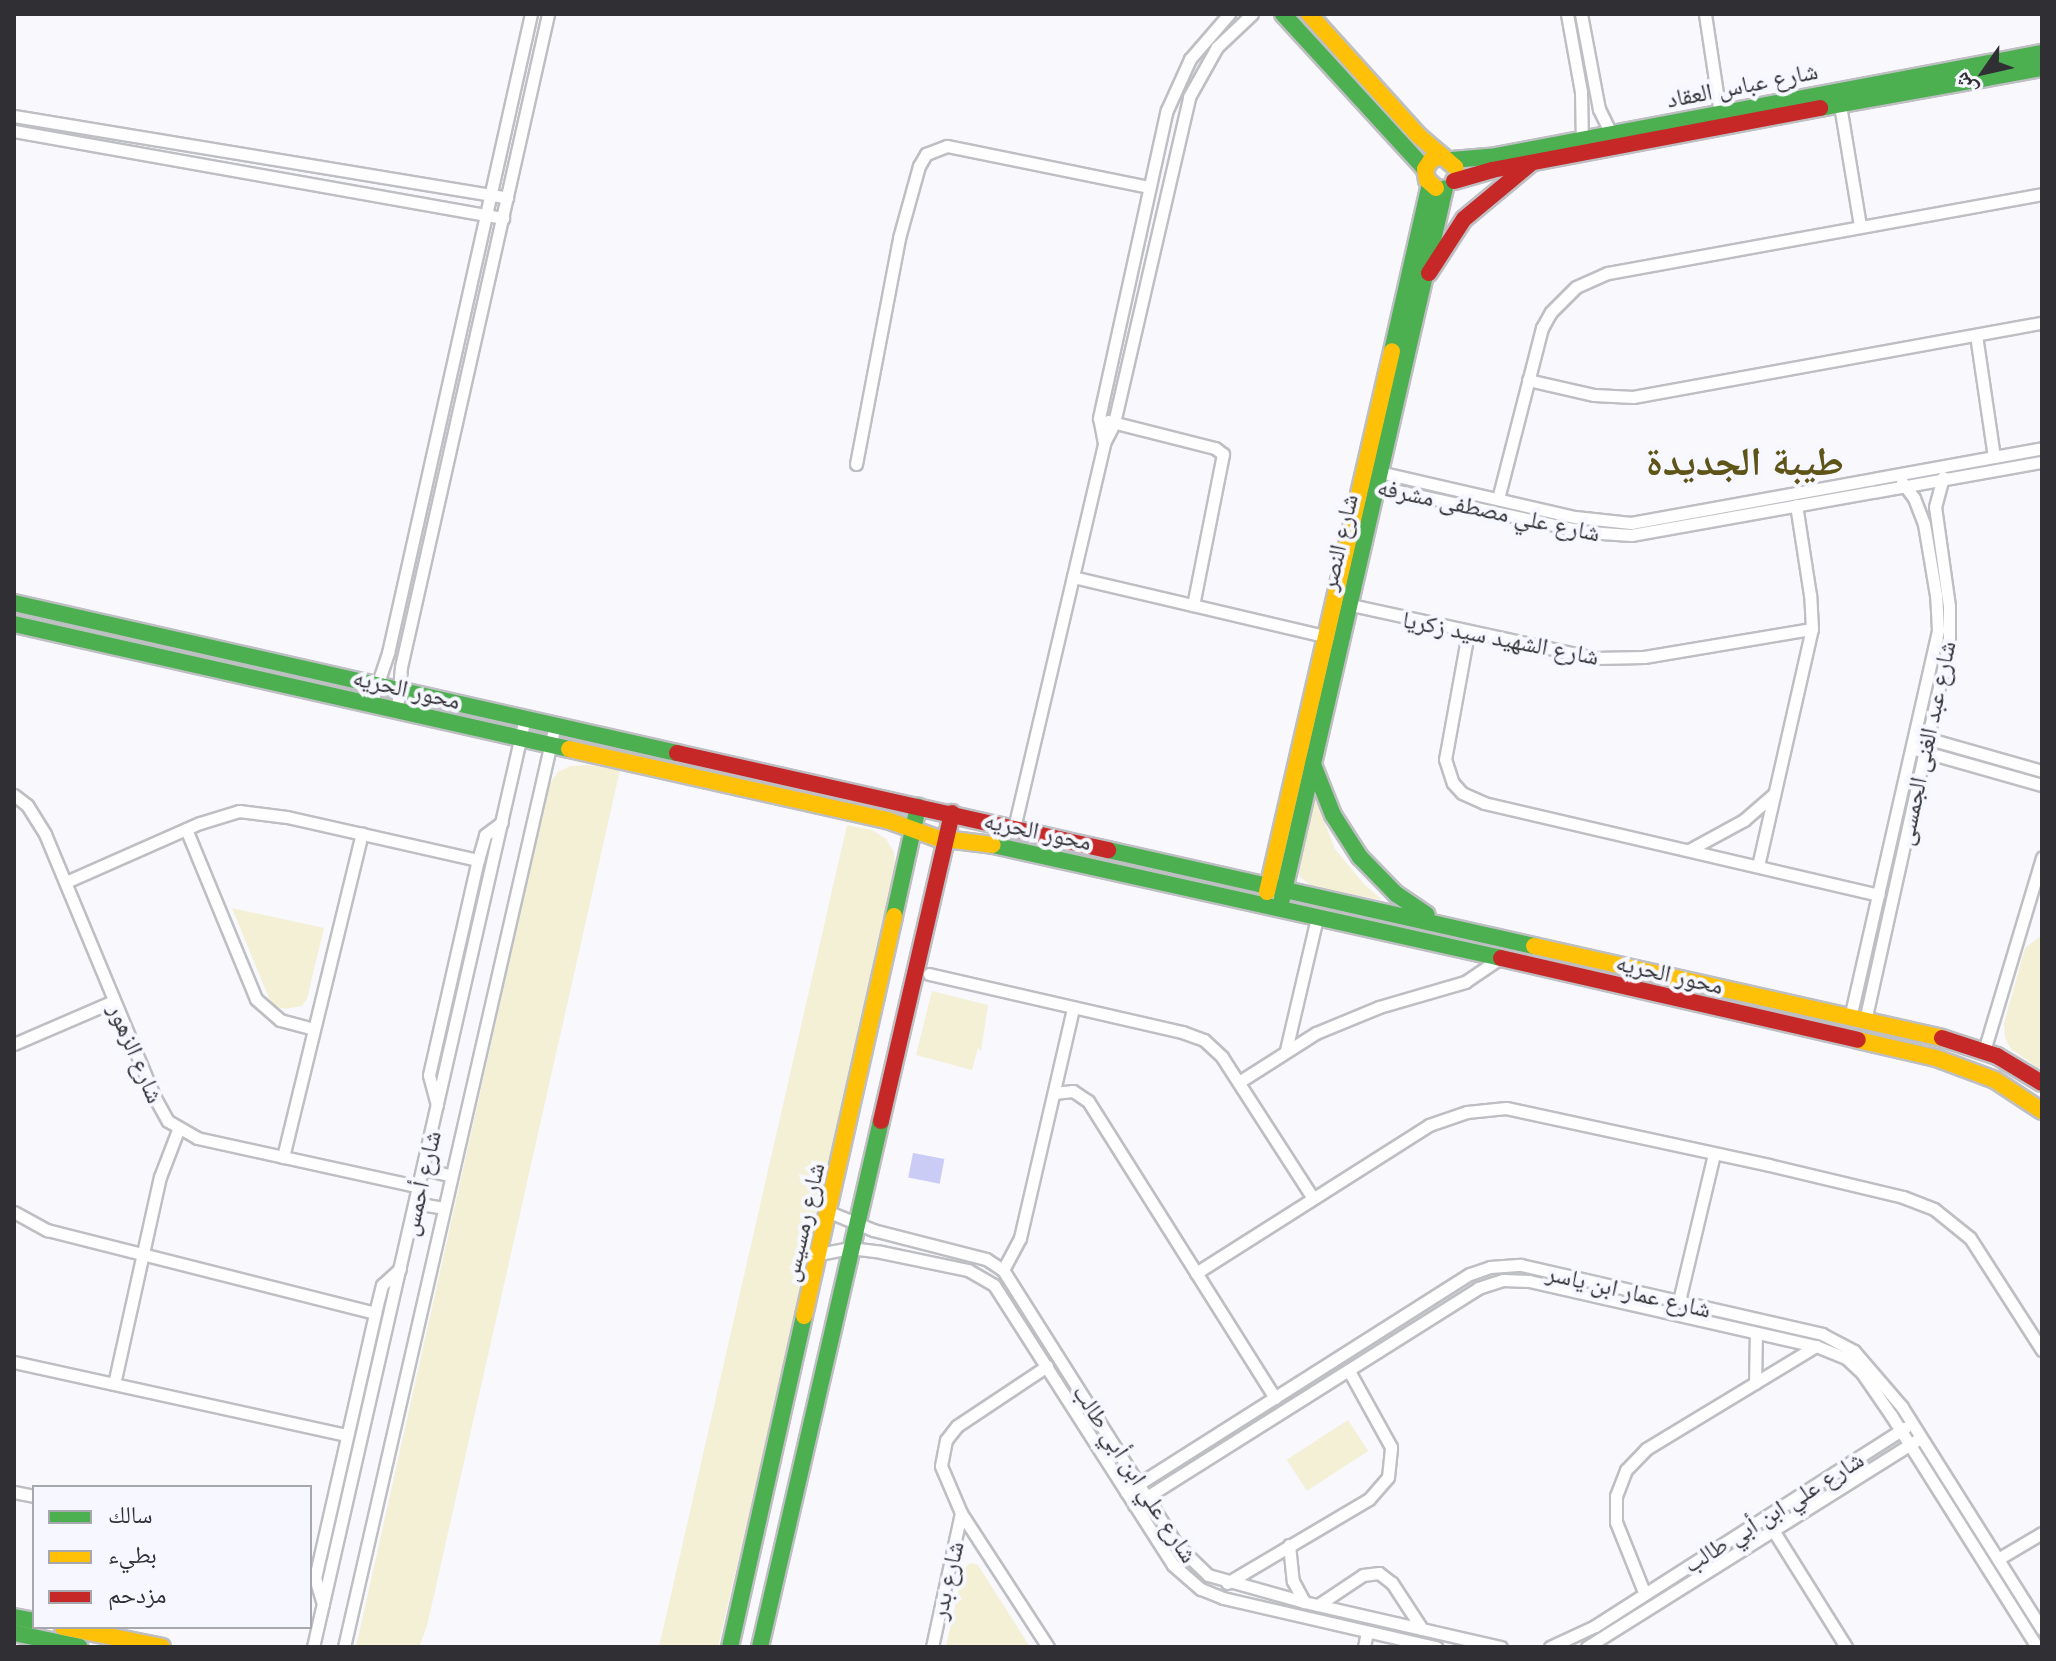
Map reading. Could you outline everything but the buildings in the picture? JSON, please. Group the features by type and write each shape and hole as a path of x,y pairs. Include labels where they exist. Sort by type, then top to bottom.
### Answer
{"main road":[{"path":"1283,14 1439,180"},
{"path":"1309,14 1457,171 1439,180"},
{"name":"شارع عباس العقاد","path":"1614,140 1720,113 1838,99 2042,53"},
{"name":"شارع عباس العقاد","path":"1447,158 1490,157 1582,146 1838,99 2042,68"},
{"name":"شارع عباس العقاد","path":"1439,180 1533,162 1582,146"},
{"path":"1439,180 1431,160 1447,158"},
{"path":"1420,288 1464,219 1533,162"},
{"name":"شارع النصر","path":"1371,477 1420,288 1439,180"},
{"name":"شارع النصر","path":"1272,906 1439,180"},
{"name":"محور الحريه","path":"14,603 1439,922 1857,1019 1984,1051 2042,1083"},
{"name":"محور الحريه","path":"14,624 887,820 945,839 971,840 1272,906 1951,1062 1995,1080 2042,1111"},
{"path":"1305,761 1333,815 1360,857 1396,894 1439,922"},
{"name":"شارع رمسيس","path":"730,1647 918,807"},
{"path":"760,1647 952,813"},
{"path":"1040,855 1045,834"},
{"path":"73,1629 162,1647"},
{"path":"14,1633 80,1647"}],"street":[{"path":"371,704 379,685 531,14"},
{"path":"397,710 397,689 548,14"},
{"path":"1104,443 1099,418 1167,110 1180,75 1200,44 1229,14"},
{"path":"1014,828 1104,443 1114,423 1189,97 1217,47 1252,14"},
{"path":"1567,14 1581,92 1582,146"},
{"path":"1581,14 1599,109 1614,140"},
{"path":"1705,14 1720,113"},
{"path":"1838,99 1860,226"},
{"path":"14,116 507,198"},
{"path":"14,131 503,218"},
{"path":"856,464 899,238 919,166 926,154 947,146 1149,187"},
{"path":"1498,499 1542,328 1562,299 1592,279 2042,194"},
{"path":"1528,380 1594,395 1633,397 2042,323"},
{"path":"1976,335 1994,457"},
{"path":"1099,418 1215,448 1223,454 1193,605"},
{"name":"شارع علي مصطفى مشرفه","path":"1371,477 1498,499 1589,520 1631,523 2042,448"},
{"name":"شارع علي مصطفى مشرفه","path":"1371,477 1616,535 1660,532 2042,462"},
{"name":"شارع عبد الغنى الجمسى","path":"1857,1019 1921,737 1950,630 1935,507 1940,481 1949,466"},
{"name":"شارع عبد الغنى الجمسى","path":"1896,476 1907,487 1924,524 1937,607 1936,640 1921,737"},
{"path":"1758,866 1812,629 1796,505"},
{"path":"1073,577 1333,638"},
{"name":"شارع الشهيد سيد زكريا","path":"1341,602 1468,633 1611,659 1644,657 1812,629"},
{"path":"1468,633 1445,759 1453,783 1462,793 1484,803 1878,895"},
{"name":"شارع أحمس","path":"313,1647 525,718"},
{"name":"شارع أحمس","path":"344,1647 449,1175 555,725"},
{"path":"1921,737 2042,771"},
{"path":"1918,750 2042,785"},
{"name":"شارع عبد الغنى الجمسى","path":"1857,1019 1878,895 1918,750"},
{"path":"1689,850 1744,820 1774,794"},
{"name":"شارع الزهور","path":"14,795 38,818 161,1110 178,1130 197,1138 419,1187"},
{"path":"66,882 226,813 253,811 478,860"},
{"path":"437,1105 429,1075 478,860 485,835 502,822"},
{"path":"186,829 256,999 280,1020 314,1029"},
{"path":"283,1157 362,834"},
{"path":"1984,1051 2042,858"},
{"path":"2027,910 2042,914"},
{"path":"1286,1050 1317,918"},
{"path":"1239,1082 1286,1050 1358,1015 1465,982 1499,959"},
{"path":"929,974 1193,1035 1213,1048 1239,1082 1313,1198"},
{"path":"14,1044 114,1001"},
{"path":"829,1212 855,1224 986,1259 1003,1270 1020,1238 1073,1009"},
{"path":"1054,1093 1073,1091 1088,1101 1275,1398"},
{"path":"1196,1273 1429,1125 1486,1109 1527,1111 1891,1194 1934,1209 1970,1238 2042,1350"},
{"path":"114,1384 160,1177 178,1130"},
{"path":"1679,1301 1714,1154"},
{"path":"423,1169 449,1175"},
{"path":"415,1203 442,1208"},
{"path":"14,1212 47,1230 375,1313"},
{"name":"شارع علي ابن أبي طالب","path":"819,1254 850,1248 963,1268 987,1279 1006,1300 1173,1565 1201,1589 1223,1598 1436,1647"},
{"name":"شارع عمار ابن ياسر","path":"1126,1492 1470,1274 1490,1267 1532,1267 1822,1334 1844,1344 1879,1376 1913,1423 2042,1629"},
{"path":"323,1604 315,1586 314,1560 382,1285 400,1269"},
{"name":"شارع علي ابن أبي طالب","path":"1003,1270 1191,1562 1227,1583 1501,1647"},
{"name":"شارع عمار ابن ياسر","path":"1134,1505 1478,1288 1503,1280 1529,1281 1816,1346 1837,1352 1856,1365 2037,1647"},
{"path":"1755,1383 1756,1333"},
{"path":"1644,1592 1616,1522 1616,1496 1626,1470 1646,1449 1816,1346"},
{"path":"14,1377 16,1362 347,1435"},
{"path":"1047,1366 957,1426 946,1440 941,1457 942,1474 961,1513 1048,1647"},
{"path":"1227,1583 1369,1499 1388,1477 1391,1447 1349,1371"},
{"name":"شارع علي ابن أبي طالب","path":"1550,1647 1595,1626 1913,1423"},
{"name":"شارع علي ابن أبي طالب","path":"1587,1647 1922,1437"},
{"name":"شارع بدر","path":"932,1647 961,1513"},
{"path":"1773,1530 1846,1647"},
{"path":"1998,1559 2042,1533"},
{"path":"1289,1545 1293,1581 1304,1602"},
{"path":"1318,1605 1363,1575 1379,1573 1392,1583 1422,1629"},
{"path":"1364,1647 1367,1632"}],"shaded area":[{"path":"589,765 620,770 427,1626 419,1647 356,1647 549,785 558,772 570,766"},
{"path":"1312,789 1335,849 1382,900 1313,887 1300,877 1294,863"},
{"path":"847,825 872,830 886,839 894,852 896,872 884,937 718,1647 659,1647"},
{"path":"232,908 324,928 307,999 302,1006 285,1009 275,1006 269,998"},
{"path":"2042,935 2042,1071 2011,1049 2005,1038 2004,1023 2025,948"},
{"path":"932,991 988,1005 981,1051 978,1048 972,1070 916,1055"},
{"path":"1348,1420 1368,1451 1307,1491 1287,1460"},
{"path":"970,1563 978,1565 1030,1647 946,1647 963,1570"}],"water":[{"path":"913,1153 944,1159 940,1184 908,1178"}],"traffic: fast":[{"path":"1283,14 1425,169"},
{"path":"1452,160 1490,157 2042,53"},
{"path":"1820,108 2042,68"},
{"path":"1392,351 1430,184"},
{"path":"1282,899 1445,188"},
{"path":"14,603 677,753"},
{"path":"14,624 569,749"},
{"path":"1312,762 1333,815 1360,857 1396,894 1427,915"},
{"path":"894,916 918,807"},
{"path":"993,845 1501,958"},
{"path":"1108,850 1534,946"},
{"path":"760,1647 881,1121"},
{"path":"730,1647 804,1316"},
{"path":"14,1617 32,1621"},
{"path":"14,1633 80,1647"}],"traffic: slow":[{"path":"1309,14 1419,136 1455,167"},
{"path":"1436,188 1427,180 1425,169 1431,160 1442,156"},
{"path":"1267,892 1392,351"},
{"path":"569,749 887,820 937,838 993,845"},
{"path":"804,1316 894,916"},
{"path":"1534,946 1942,1038"},
{"path":"1858,1040 1936,1058 1995,1080 2042,1111"},
{"path":"73,1629 162,1647"}],"traffic: jam":[{"path":"1454,181 1492,170 1820,108"},
{"path":"1429,273 1464,219 1529,165"},
{"path":"677,753 1108,850"},
{"path":"881,1121 952,813"},
{"path":"1501,958 1858,1040"},
{"path":"1942,1038 1997,1056 2042,1083"}],"district":[{"name":"طيبة الجديدة","path":"1745,460"}]}
